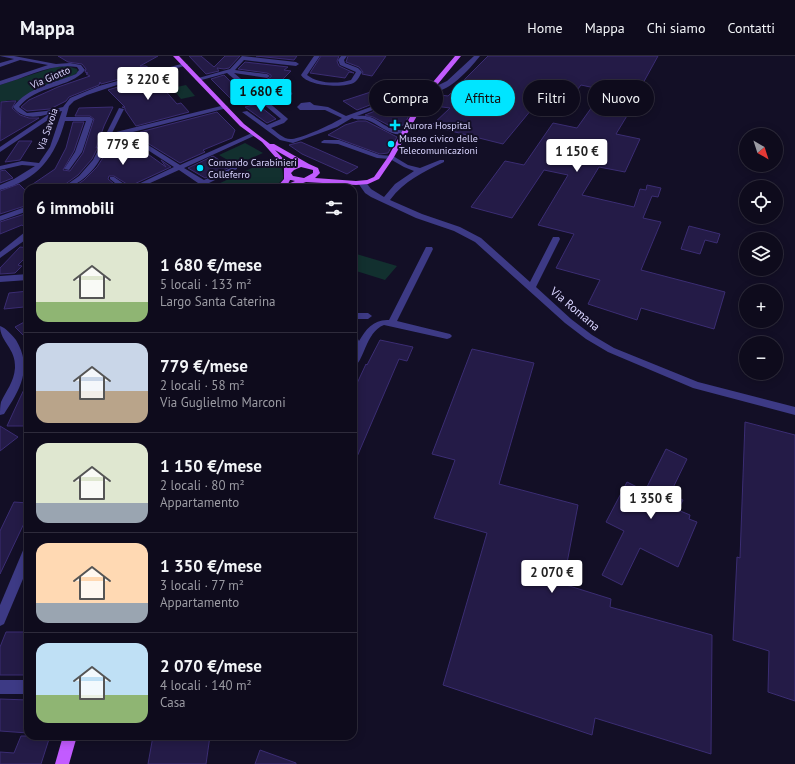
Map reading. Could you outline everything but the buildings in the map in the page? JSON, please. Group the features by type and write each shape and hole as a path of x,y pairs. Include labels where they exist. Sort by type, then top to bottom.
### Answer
{"main road":[{"path":"176,56 285,164 288,173 293,179 362,183 379,177 392,157 414,116"},
{"path":"438,80 458,56"},
{"path":"264,142 306,165 350,183"},
{"path":"284,184 288,173 294,167 306,165"},
{"path":"293,184 315,175 317,173 316,169"},
{"path":"62,764 69,740"}],"street":[{"path":"3,56 44,62 54,65"},
{"path":"317,56 304,75 305,77 314,81 339,84 353,81 359,74 358,70 342,64 341,60 344,56"},
{"path":"443,87 449,84 478,56"},
{"path":"229,71 244,57 296,64"},
{"path":"0,65 20,59"},
{"name":"Via Giotto","path":"0,83 54,65 75,65 80,67 82,70 76,76 35,93 22,101 16,107 20,112 31,115 62,109"},
{"name":"Via Savoia","path":"0,188 27,175 41,165 52,150 62,119 62,109 69,100 82,94 185,65"},
{"path":"229,71 285,119 282,122 266,127"},
{"path":"198,79 229,71 267,76"},
{"path":"108,136 225,106"},
{"path":"312,107 328,109 346,118"},
{"path":"0,150 62,109"},
{"path":"71,184 81,177 94,163 121,110"},
{"path":"335,126 346,118 369,110"},
{"path":"245,112 284,140 293,141 363,116 369,117 392,131 405,132"},
{"path":"62,119 90,118 84,141 71,164 67,168"},
{"path":"124,132 203,183 235,168"},
{"path":"142,184 254,134"},
{"path":"324,142 339,142 379,157 392,157 406,166 421,171"},
{"path":"386,200 399,184 442,161"},
{"path":"0,168 22,163 41,165"},
{"path":"112,178 120,184"},
{"name":"Via Romana","path":"362,183 368,191 386,200 419,216 449,226 475,238 576,328 595,341 619,354 696,385 795,411"},
{"path":"0,219 24,210"},
{"path":"0,256 24,237"},
{"path":"531,288 556,239"},
{"path":"392,322 429,249"},
{"path":"0,279 24,278"},
{"path":"357,316 368,316"},
{"path":"357,356 373,326 381,322 392,322 447,336"},
{"path":"0,329 14,342 20,354 20,363 13,391 0,411"},
{"path":"0,620 24,562"},
{"path":"0,687 24,687"}],"green space":[{"path":"67,66 77,69 78,72 20,101 11,100 0,102 0,85 55,67"},
{"path":"186,85 195,96 181,99 172,88"},
{"path":"245,143 263,153 236,165 219,155"},
{"path":"271,159 282,169 283,179 278,184 218,184"},
{"path":"357,254 397,266 385,280 357,271"}],"place":[{"name":"Aurora Hospital","path":"395,125"},
{"name":"Museo civico delle Telecomunicazioni","path":"391,144"},
{"name":"Comando Carabinieri Colleferro","path":"200,168"}]}
